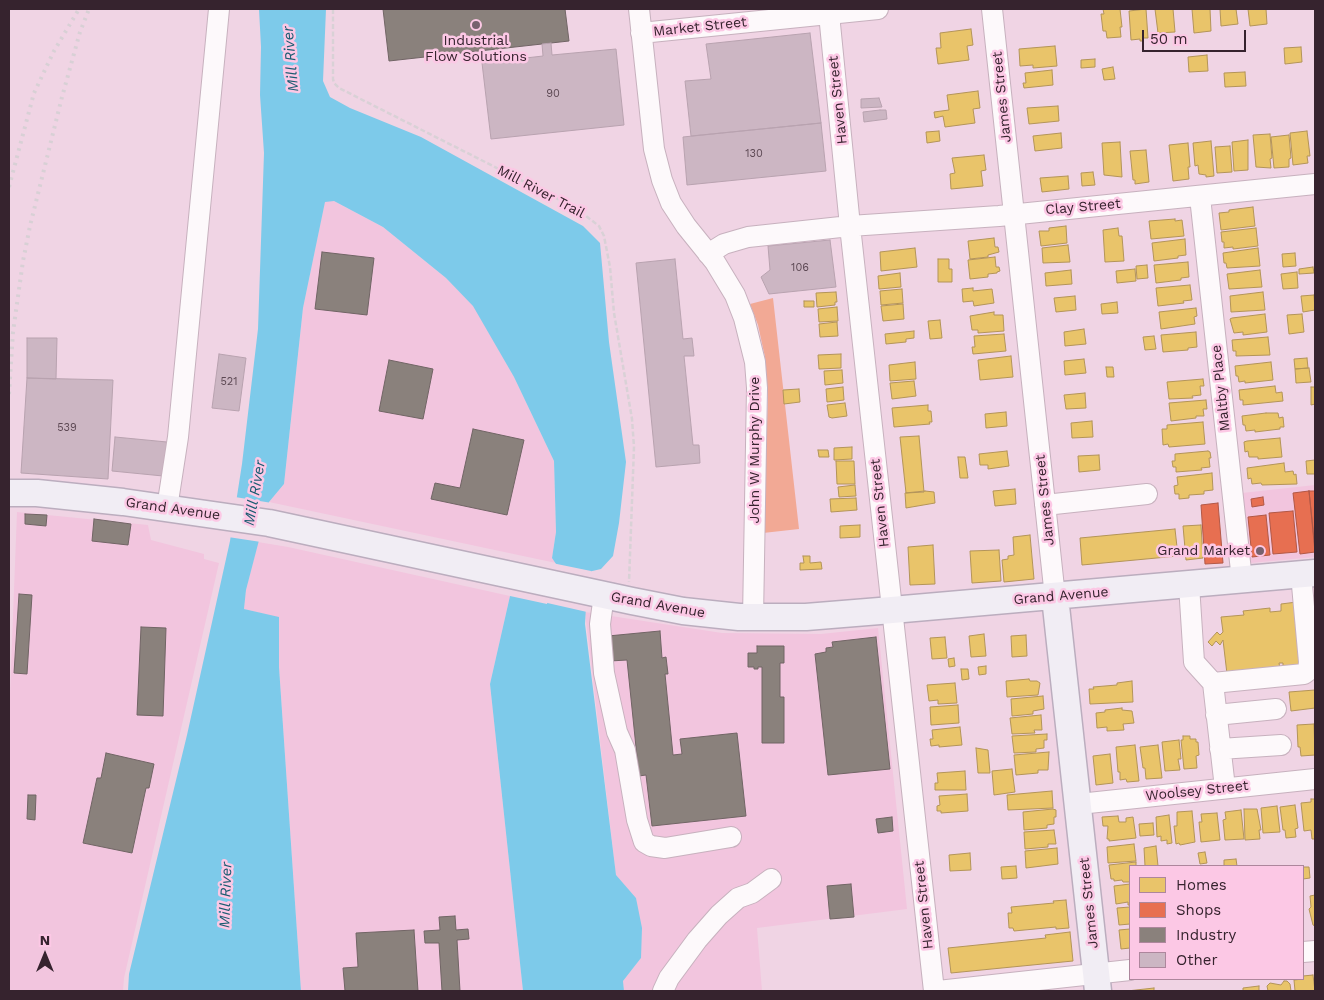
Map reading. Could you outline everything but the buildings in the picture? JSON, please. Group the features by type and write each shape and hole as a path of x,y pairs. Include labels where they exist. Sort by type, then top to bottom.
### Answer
{"main road":[{"name":"Grand Avenue","path":"9,493 66,496 229,516 597,594 698,613 753,618 806,617 1308,574"},
{"name":"James Street","path":"1055,597 1098,983"}],"street":[{"path":"168,508 178,437 219,9"},
{"name":"John W Murphy Drive","path":"638,9 654,148 662,180 671,203 686,226 726,278 735,295 744,318 755,362 757,388 753,618"},
{"name":"Market Street","path":"641,33 756,15 829,14 878,9"},
{"name":"James Street","path":"992,9 1055,597"},
{"name":"Haven Street","path":"829,14 850,226 934,991"},
{"name":"Clay Street","path":"708,254 724,244 748,237 850,226 1200,197 1315,184"},
{"name":"Maltby Place","path":"1200,197 1242,580"},
{"path":"1045,505 1147,494"},
{"path":"1214,683 1304,674 1308,671 1308,574"},
{"path":"1189,585 1194,662 1214,683 1216,715 1226,788"},
{"path":"597,594 604,673 617,732 625,750 637,820 644,842 651,846 666,848 732,837"},
{"path":"1216,715 1276,709"},
{"path":"1220,749 1280,745"},
{"name":"Woolsey Street","path":"1079,804 1315,779"},
{"path":"663,991 669,978 697,940 719,915 738,898 752,893 771,880"},
{"path":"938,991 1098,983 1129,970"}],"path":[{"name":"Mill River Trail","path":"333,9 333,79 339,88 574,206 600,226 604,236 610,267 614,313 632,419 634,446 629,583"}],"shaded area":[{"path":"325,201 334,201 383,227 446,278 474,306 514,377 554,461 556,532 552,558 556,563 269,502 284,484 303,308"},
{"path":"773,298 799,529 763,533 768,396 765,357 758,325 750,304"},
{"path":"1315,485 1315,557 1250,563 1242,493"},
{"path":"17,512 148,525 151,540 204,554 204,559 219,563 124,978 123,991 9,991 9,720"},
{"path":"258,542 510,596 490,684 523,991 301,991 279,667 279,618 244,609 246,590"},
{"path":"585,612 722,633 821,634 878,628 907,909 757,928 762,991 624,991 623,981 641,958 636,898 616,876"}],"water":[{"name":"Mill River","path":"259,9 326,9 323,81 330,97 350,108 421,137 583,226 600,243 609,342 626,462 613,556 601,569 588,572 585,624 616,875 636,898 642,928 641,958 623,981 624,991 523,991 490,684 510,596 547,604 556,564 552,558 556,532 554,461 514,377 473,306 446,278 383,227 334,201 325,202 303,308 284,484 269,502 246,590 244,609 279,617 279,667 301,991 128,991 129,974 187,735 230,541 242,464 258,329 264,153 260,95 261,47"}],"pier":[{"path":"235,497 272,503 261,542 228,537"},
{"path":"552,563 591,571 587,612 543,602 545,601 554,564"}],"railway":[{"path":"9,187 34,93 54,51 79,9"},
{"path":"9,394 13,332 30,226 62,97 80,32 89,9"}],"place":[{"name":"Industrial Flow Solutions","path":"476,25"},
{"name":"Grand Market","path":"1260,551"}]}
